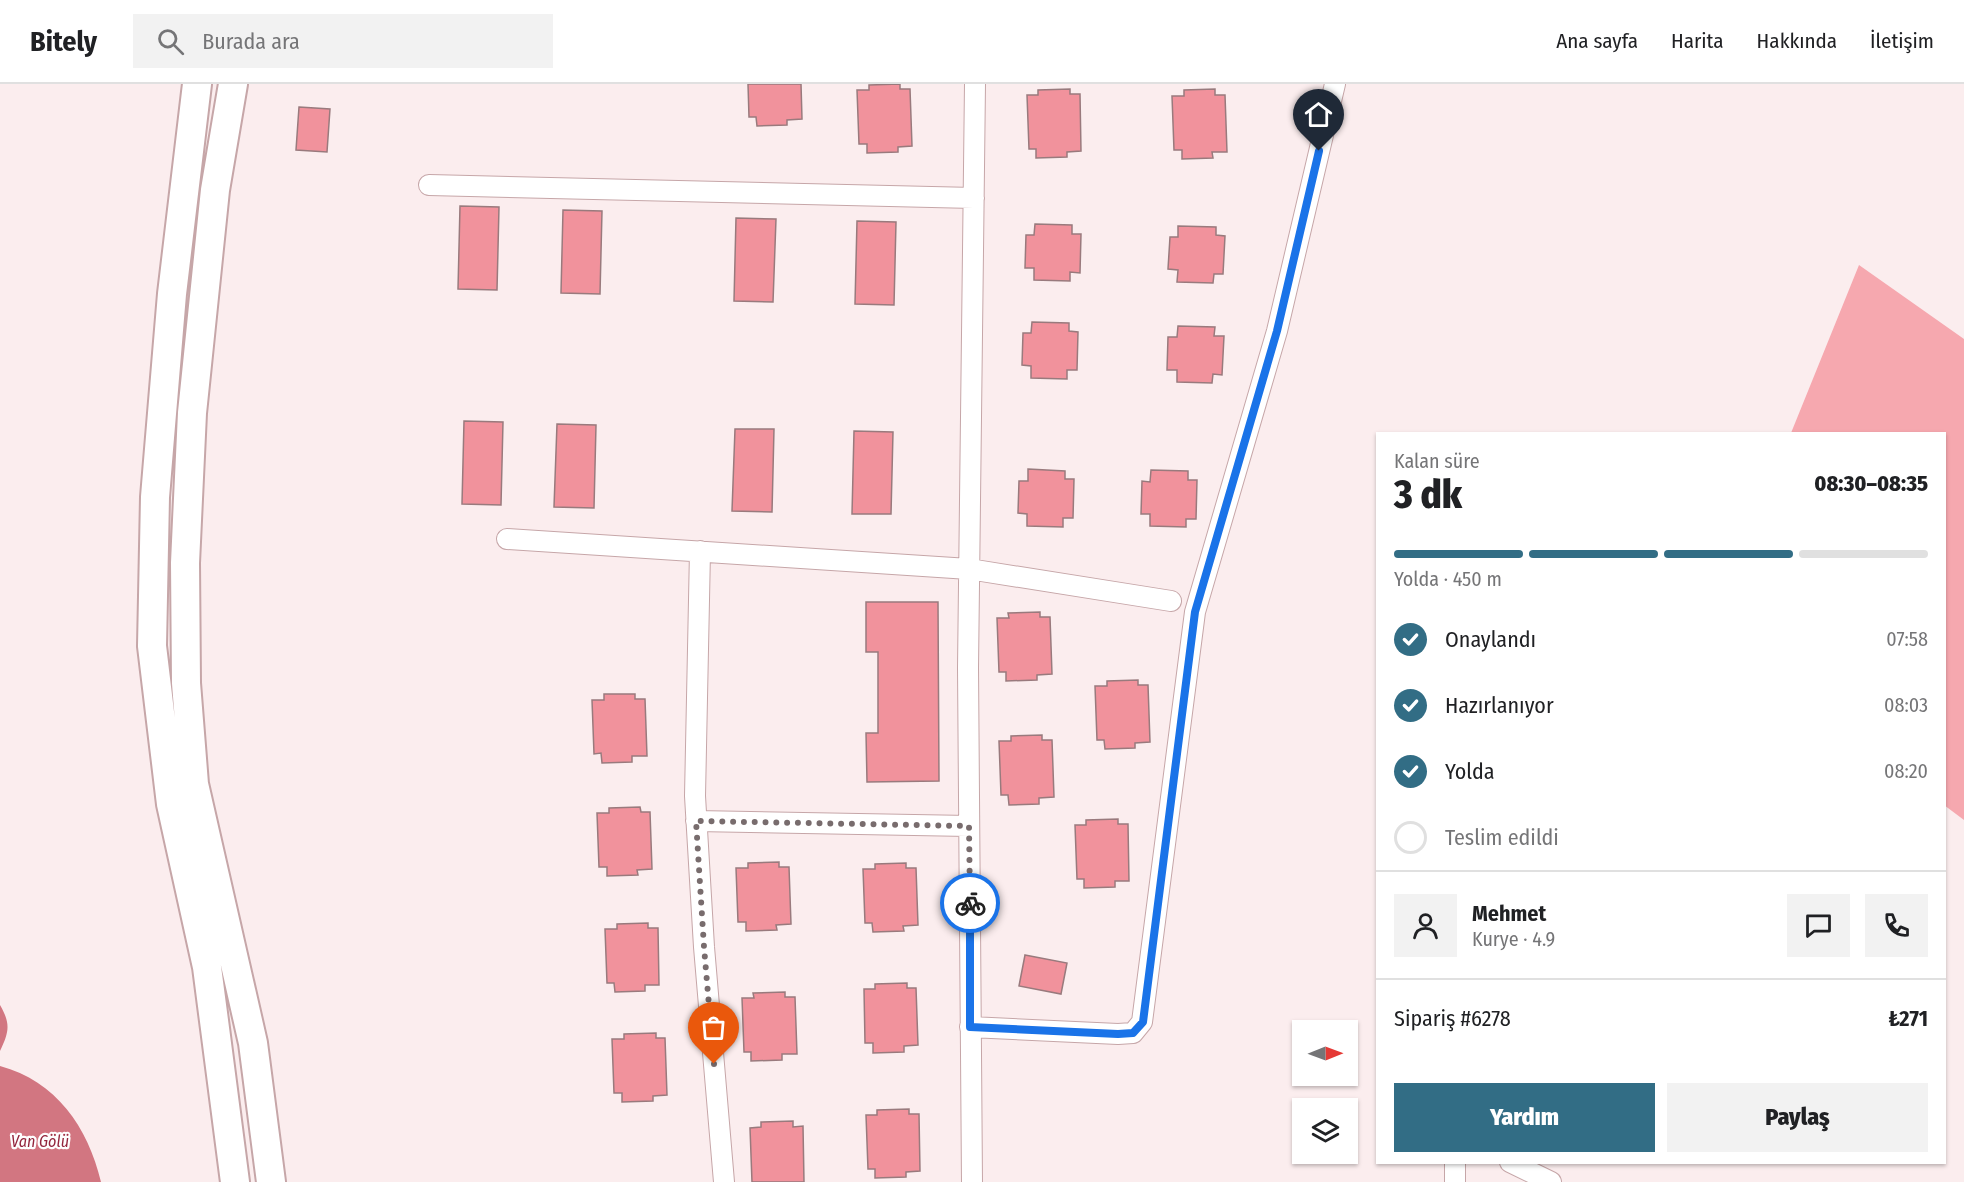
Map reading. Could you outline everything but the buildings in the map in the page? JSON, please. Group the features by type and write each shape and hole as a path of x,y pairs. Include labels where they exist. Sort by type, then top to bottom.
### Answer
{"main road":[{"path":"197,84 172,294 155,497 152,646 171,804 207,967 235,1182"},
{"path":"233,84 215,190 192,413 185,563 186,682 194,784 253,1043 271,1182"}],"street":[{"path":"972,1182 969,568 975,84"},
{"path":"970,1027 1118,1034 1133,1033 1143,1022 1195,612 1277,331 1335,84"},
{"path":"429,185 974,198"},
{"path":"507,539 969,568 1171,602"},
{"path":"700,551 695,796 704,947 724,1182"},
{"path":"696,821 969,826"},
{"path":"1455,1164 1455,1182"},
{"path":"1514,1164 1551,1182"}],"shaded area":[{"path":"1859,265 1964,339 1964,820 1946,806 1946,432 1791,432"}],"water":[{"path":"0,1005 8,1028 0,1051"},
{"name":"Van Gölü","path":"0,1066 38,1083 67,1109 88,1143 101,1182 0,1182"}],"way so far":[{"path":"714,1064 696,821 969,826 970,903"}],"route":[{"path":"970,903 970,1027 1118,1034 1133,1033 1143,1022 1195,612 1277,331 1319,151"}]}
